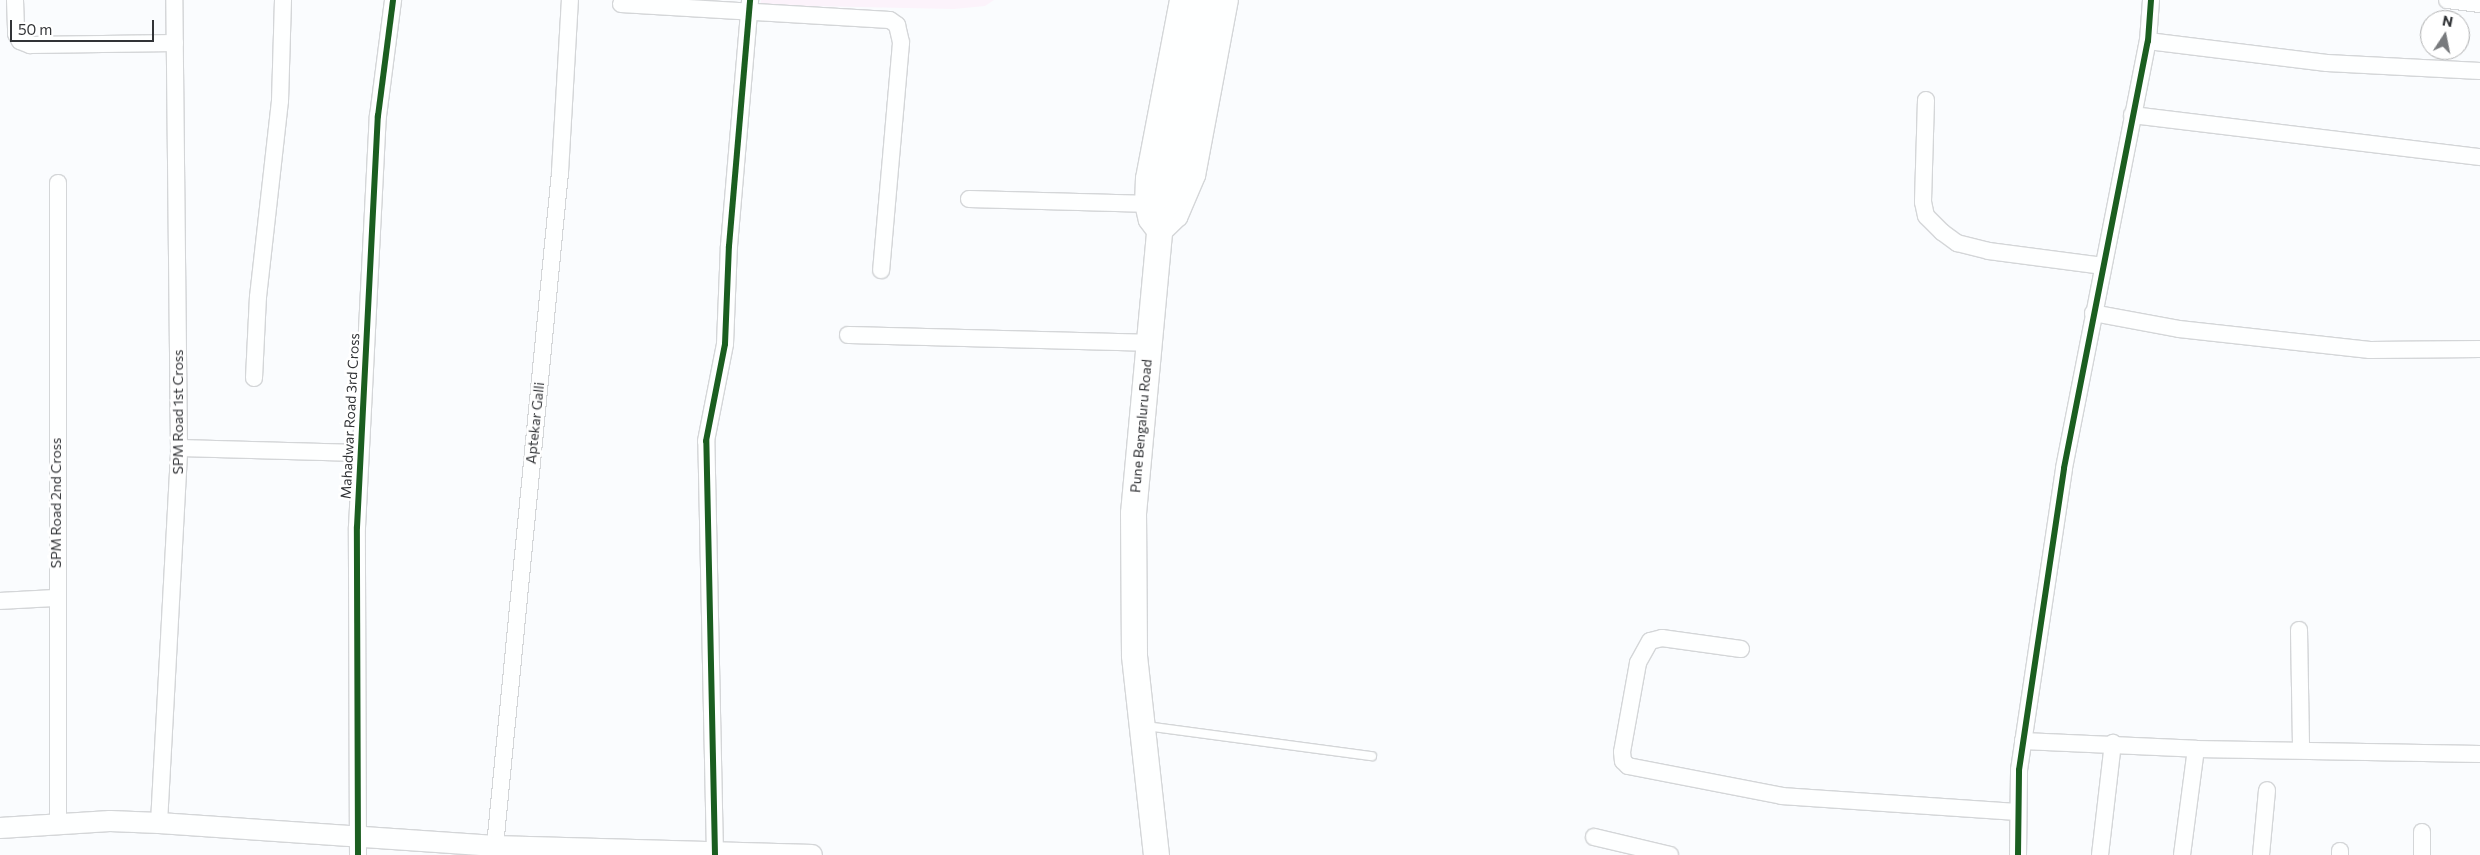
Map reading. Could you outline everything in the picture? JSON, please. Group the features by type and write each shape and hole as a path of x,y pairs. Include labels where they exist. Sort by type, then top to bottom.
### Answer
{"main road":[{"name":"Pune Bengaluru Road","path":"1156,855 1134,655 1133,513 1148,343 1156,197 1191,0"},
{"path":"1154,218 1174,200 1212,0"}],"street":[{"path":"16,0 16,34 20,41 30,45 175,42"},
{"name":"SPM Road 1st Cross","path":"158,823 179,448 174,0"},
{"path":"254,378 258,297 280,101 283,0"},
{"name":"Mahadwar Road 3rd Cross","path":"358,855 360,453 378,116 393,0"},
{"name":"Aptekar Galli","path":"495,846 560,172 570,0"},
{"path":"1154,218 1144,178 1178,0"},
{"path":"969,200 1154,218 1179,218 1197,176 1230,0"},
{"path":"2018,855 2016,812 2023,741 2064,468 2148,41 2151,0"},
{"path":"2447,0 2480,4"},
{"path":"621,4 660,2 749,6 890,20 901,32 881,270"},
{"path":"715,852 706,442 725,344 730,236 749,6"},
{"path":"2148,41 2327,63 2480,71"},
{"path":"1926,100 1924,202 1926,216 1942,232 1957,243 1989,251 2103,266"},
{"path":"2132,115 2480,157"},
{"name":"SPM Road 2nd Cross","path":"58,182 56,598 58,823"},
{"path":"2094,313 2179,330 2370,350 2480,349"},
{"path":"848,335 1148,343"},
{"path":"179,448 360,453"},
{"path":"0,601 56,598"},
{"path":"2299,630 2301,748"},
{"path":"1741,649 1662,638 1650,642 1638,663 1622,752 1623,761 1628,766 1782,796 2016,812"},
{"path":"2023,741 2113,743 2196,749 2301,748 2480,754"},
{"path":"2100,855 2113,743"},
{"path":"2182,855 2196,749"},
{"path":"2261,855 2267,790"},
{"path":"3,827 58,823 158,823 357,834 495,846 812,855"},
{"path":"2422,832 2422,855"},
{"path":"1594,837 1670,855"}],"lane":[{"path":"1142,726 1372,756"}],"shaded area":[{"path":"761,0 994,0 985,6 954,9 760,5"}],"cycle path":[{"path":"358,855 357,527 378,116 393,0"},
{"path":"715,855 706,441 725,344 729,246 750,0"},
{"path":"2018,855 2019,770 2064,468 2148,41 2151,0"}]}
